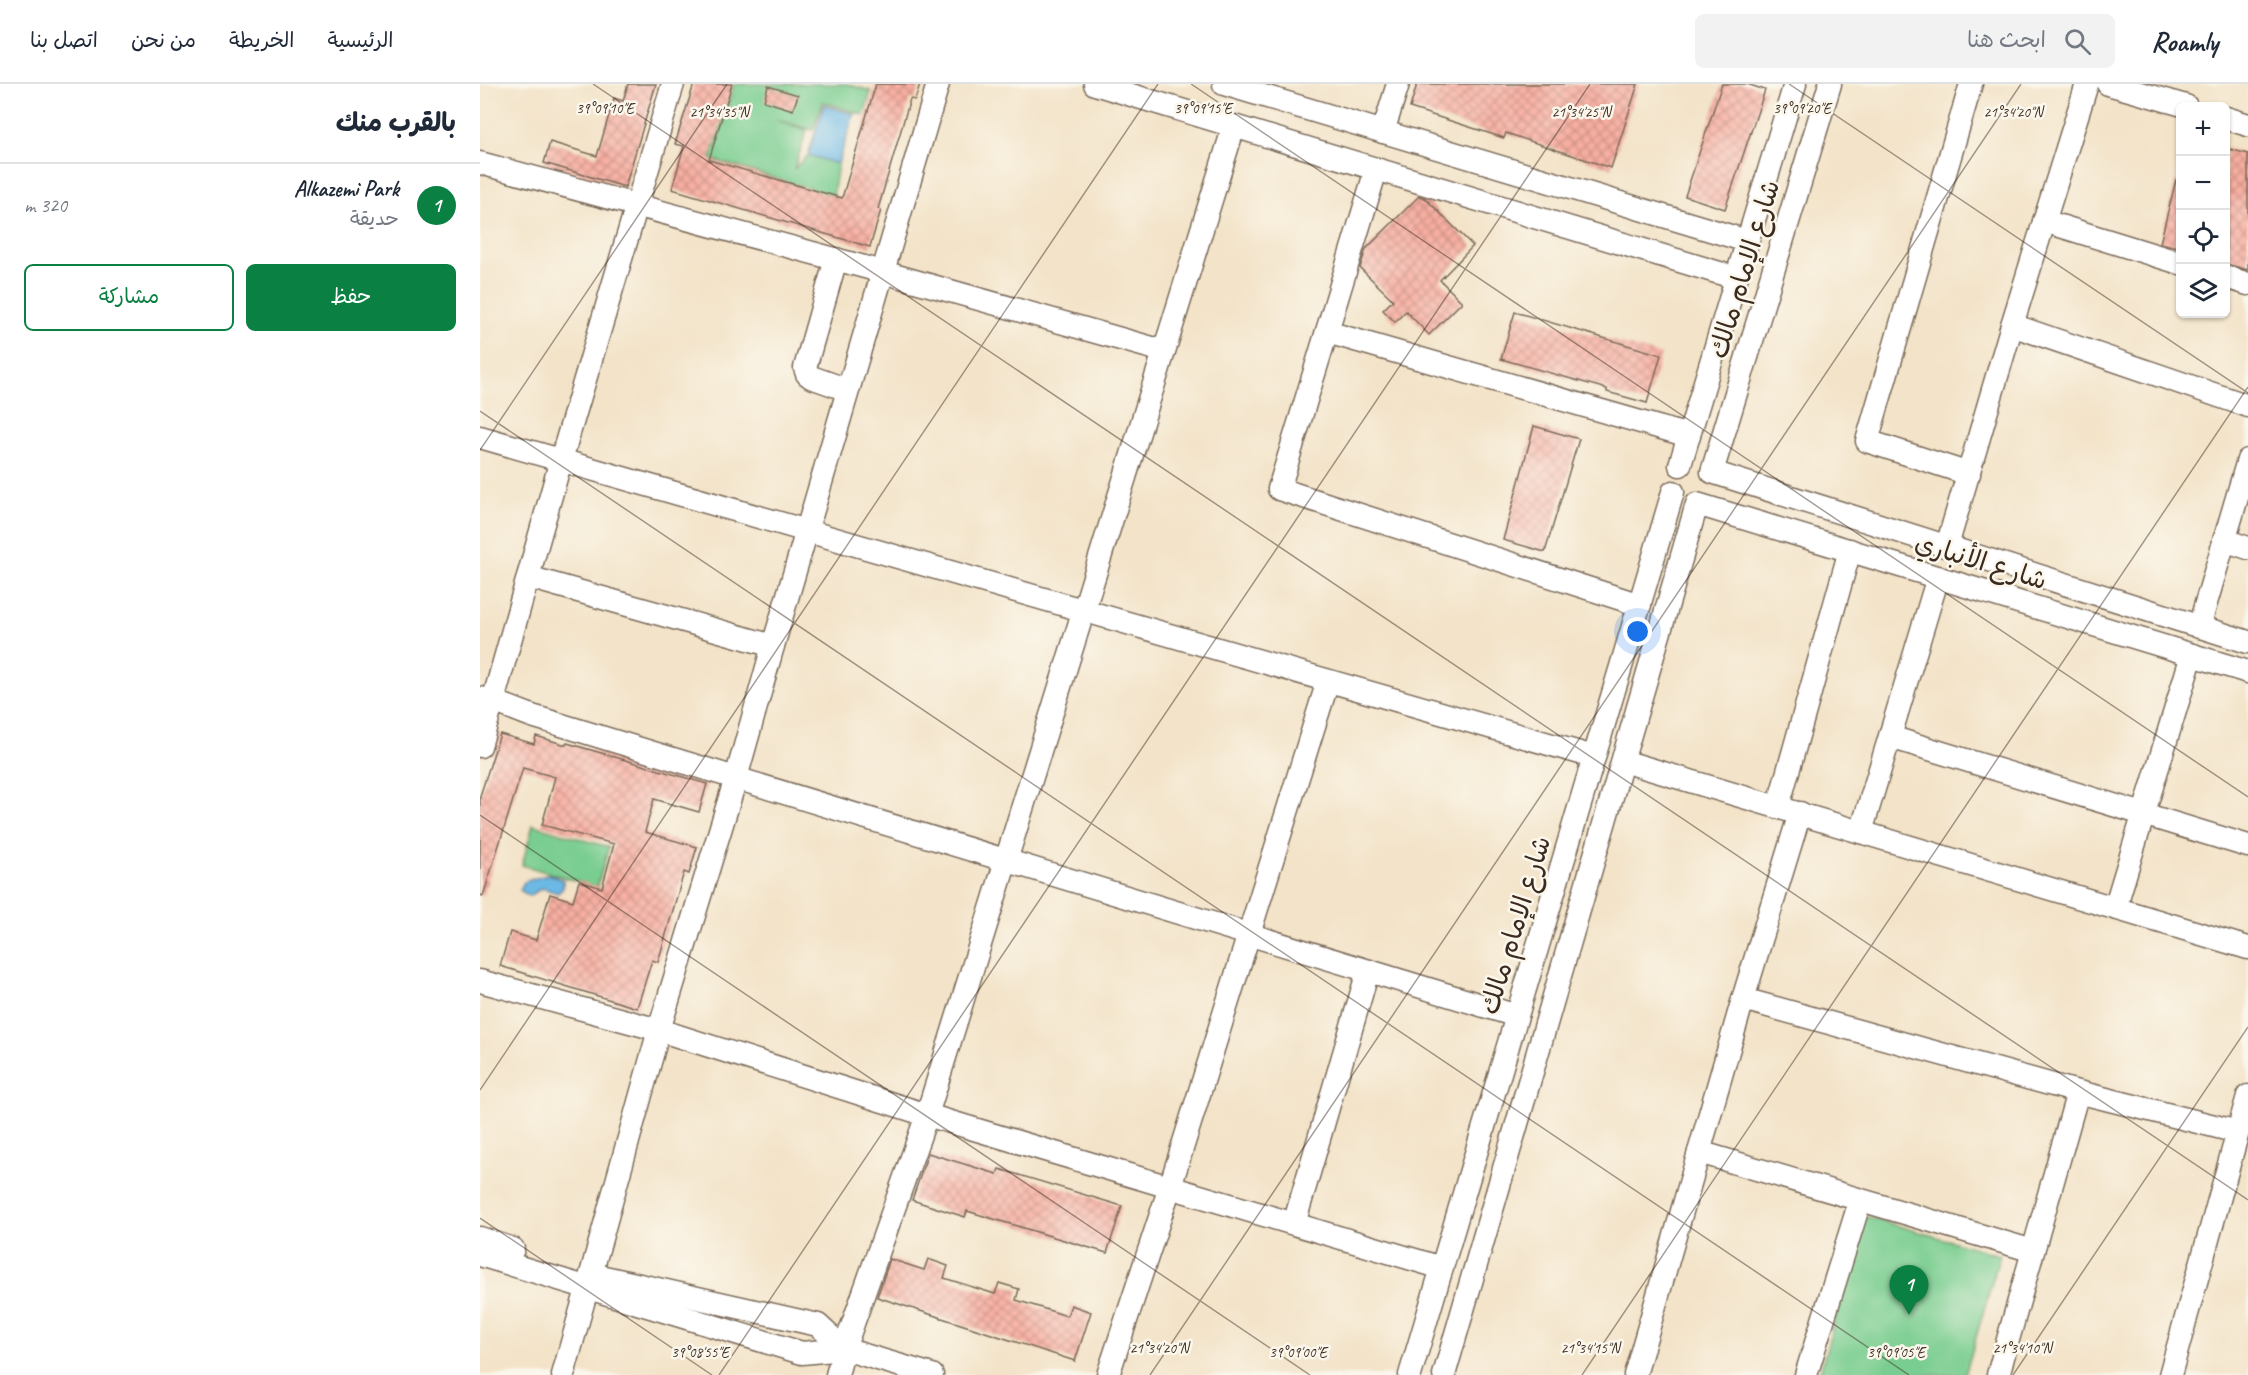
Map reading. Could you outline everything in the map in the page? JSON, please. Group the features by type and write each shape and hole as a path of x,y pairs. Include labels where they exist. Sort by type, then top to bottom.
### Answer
{"street":[{"path":"480,746 487,699 528,577 673,84"},
{"path":"563,1375 659,1030 736,778 938,84"},
{"path":"1095,84 1736,278"},
{"path":"1383,132 1398,84"},
{"name":"شارع الإمام مالك","path":"1680,465 1795,84"},
{"name":"شارع الإمام مالك","path":"1712,472 1830,84"},
{"path":"1969,474 1867,441 1971,84"},
{"path":"1947,546 2012,325 2087,84"},
{"path":"2108,84 2176,103"},
{"path":"1235,86 1748,241"},
{"path":"2230,119 2248,125"},
{"path":"837,1375 844,1349 927,1115 1234,126"},
{"path":"480,163 841,260 1163,351"},
{"path":"1376,170 1280,489 1640,605"},
{"path":"1580,231 1590,194"},
{"path":"2044,220 2176,261"},
{"path":"841,260 805,368 807,374 848,390"},
{"path":"2230,278 2248,284"},
{"path":"2012,325 2248,406"},
{"path":"1327,332 1689,436"},
{"path":"480,437 1594,757"},
{"path":"2199,627 2248,460"},
{"path":"1687,462 1702,462 1712,472 1713,491 1709,497 1697,504 1684,503 1673,492 1672,477 1680,465 1687,462"},
{"name":"شارع الأنباري","path":"1712,472 2248,642"},
{"name":"شارع الإمام مالك","path":"1410,1375 1673,492"},
{"path":"1444,1375 1697,504"},
{"name":"شارع الأنباري","path":"1697,504 2248,672"},
{"path":"2224,540 2248,548"},
{"path":"1778,807 1850,550"},
{"path":"528,577 773,646"},
{"path":"1861,832 1938,577"},
{"path":"2115,908 2192,655"},
{"path":"1108,1375 1170,1187 1328,681"},
{"path":"487,699 532,716 1517,1016"},
{"path":"1890,737 2248,846"},
{"path":"1623,760 2248,948"},
{"path":"1635,1375 1743,999 1800,813"},
{"path":"1294,1224 1368,971"},
{"path":"480,981 659,1030 927,1115 1442,1268"},
{"path":"1743,999 2078,1092 2238,1131"},
{"path":"1998,1375 2078,1092"},
{"path":"2170,1375 2248,1096"},
{"path":"1479,1143 1509,1152"},
{"path":"1699,1152 2033,1251"},
{"path":"1806,1375 1860,1201"},
{"path":"480,1239 590,1280 802,1353 844,1349 932,1375"},
{"path":"480,1255 590,1280 818,1325 844,1349"}],"green space":[{"path":"734,84 847,84 871,91 864,115 823,102 813,130 776,120 807,130 794,169 808,155 838,164 833,196 711,159"},
{"path":"533,825 609,847 597,887 522,865"},
{"path":"1864,1216 2000,1255 1965,1375 1819,1375"}],"water":[{"path":"824,105 854,114 838,164 808,155"},
{"path":"549,874 563,880 563,888 558,893 542,888 529,896 520,890 524,882"}],"building":[{"path":"628,84 656,84 625,187 544,163 550,142 597,156 614,98 623,101"},
{"path":"694,84 732,84 709,160 842,198 876,84 920,84 915,100 910,99 878,209 881,210 870,247 672,189 684,146 675,144"},
{"path":"1417,84 1638,84 1611,168 1506,133 1504,138 1410,108"},
{"path":"1722,84 1747,84 1765,90 1725,209 1685,196"},
{"path":"768,86 798,95 793,110 764,101"},
{"path":"2230,149 2248,154 2248,270 2230,265"},
{"path":"2176,180 2176,247 2160,243"},
{"path":"1419,196 1425,198 1473,246 1440,280 1462,302 1429,335 1406,311 1395,322 1383,310 1393,300 1360,268 1366,249"},
{"path":"1515,312 1661,355 1647,403 1607,392 1607,389 1501,359"},
{"path":"1534,426 1579,439 1545,552 1503,540"},
{"path":"500,734 534,744 536,736 566,745 567,743 707,784 699,812 654,799 645,832 697,847 689,874 684,872 658,962 652,960 637,1008 500,966 510,932 536,940 550,894 573,901 579,881 602,888 614,844 542,825 555,777 523,768 483,896 480,895 480,796"},
{"path":"928,1153 997,1174 999,1169 1122,1206 1107,1253 967,1211 965,1217 912,1200"},
{"path":"890,1259 924,1270 928,1259 948,1266 944,1278 995,1294 999,1283 1019,1289 1016,1300 1067,1316 1071,1305 1091,1312 1075,1361 877,1297"}],"place":[{"name":"Alkazemi Park","path":"1909,1315"}]}
